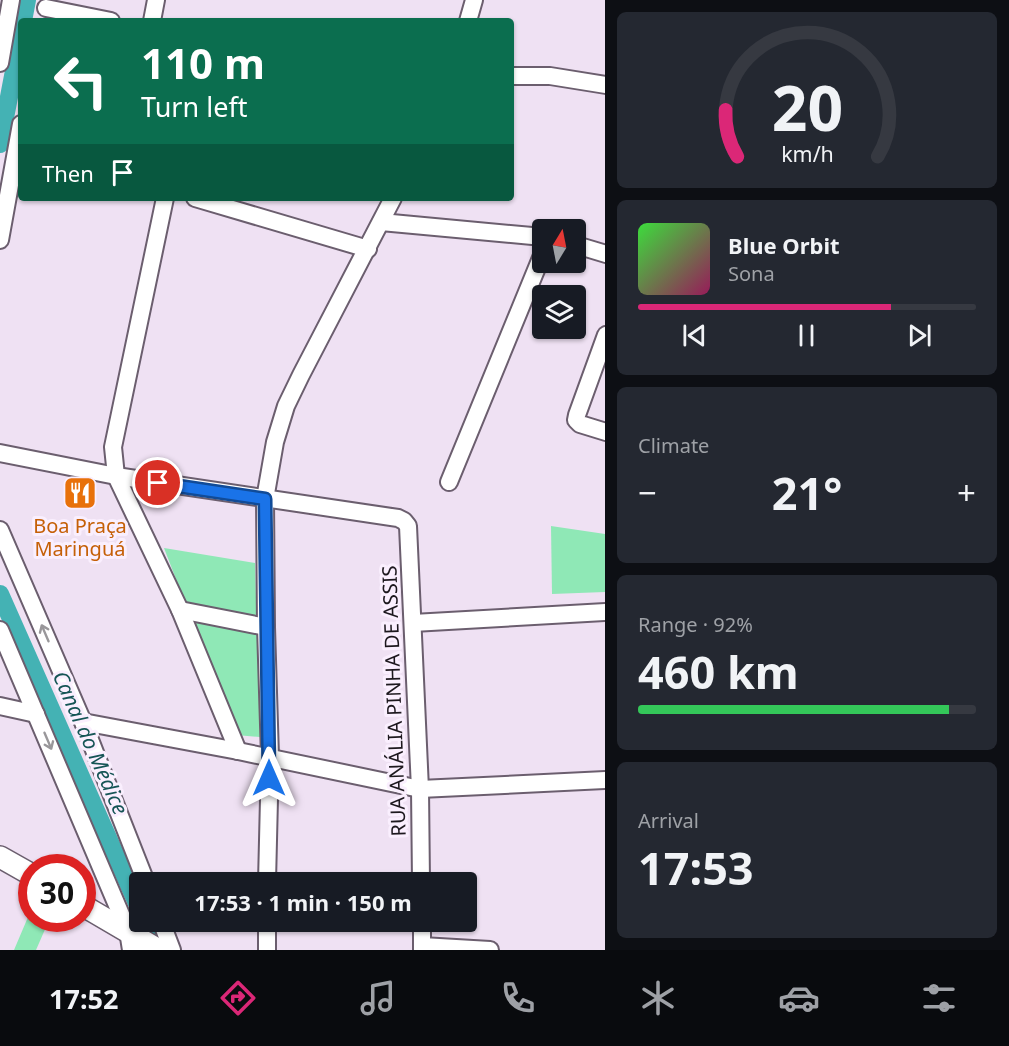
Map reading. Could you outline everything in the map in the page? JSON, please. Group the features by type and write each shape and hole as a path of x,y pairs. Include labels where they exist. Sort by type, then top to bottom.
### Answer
{"main road":[{"path":"0,857 18,867"},
{"path":"96,914 131,938 159,950"}],"street":[{"path":"0,63 11,0"},
{"path":"153,18 156,0"},
{"path":"469,18 474,0"},
{"path":"46,10 93,18"},
{"path":"514,76 550,76 605,85"},
{"path":"0,240 18,144"},
{"path":"164,201 113,447 116,476 180,610 238,751"},
{"path":"205,201 368,249"},
{"path":"267,872 270,757 265,499 275,442 286,406 392,201"},
{"path":"381,222 532,236"},
{"path":"586,248 605,254"},
{"path":"449,482 534,273"},
{"path":"605,338 576,420 580,424 605,432"},
{"path":"0,453 116,476 265,499"},
{"name":"RUA ANÁLIA PINHA DE ASSIS","path":"265,499 398,518 408,526 420,789 421,872"},
{"path":"0,530 82,722 142,872"},
{"path":"180,610 266,627"},
{"path":"413,623 605,612"},
{"path":"0,630 131,938"},
{"path":"0,706 36,714"},
{"path":"82,722 270,757 420,789 605,780"},
{"path":"165,932 172,950"},
{"path":"267,932 267,950"},
{"path":"422,932 422,948 490,950"}],"green space":[{"path":"551,526 605,534 605,592 552,594"},
{"path":"164,548 255,563 260,737 236,735"},
{"path":"22,932 44,932 36,950 14,950"}],"waterway":[{"name":"Canal do Médice","path":"24,18 27,0"},
{"name":"Canal do Médice","path":"0,144 18,50"},
{"name":"Canal do Médice","path":"0,594 129,885"},
{"name":"Canal do Médice","path":"147,932 151,950"}],"place":[{"name":"Boa Praça Maringuá","path":"80,493"}],"route":[{"path":"158,483 265,499 269,778"}]}
